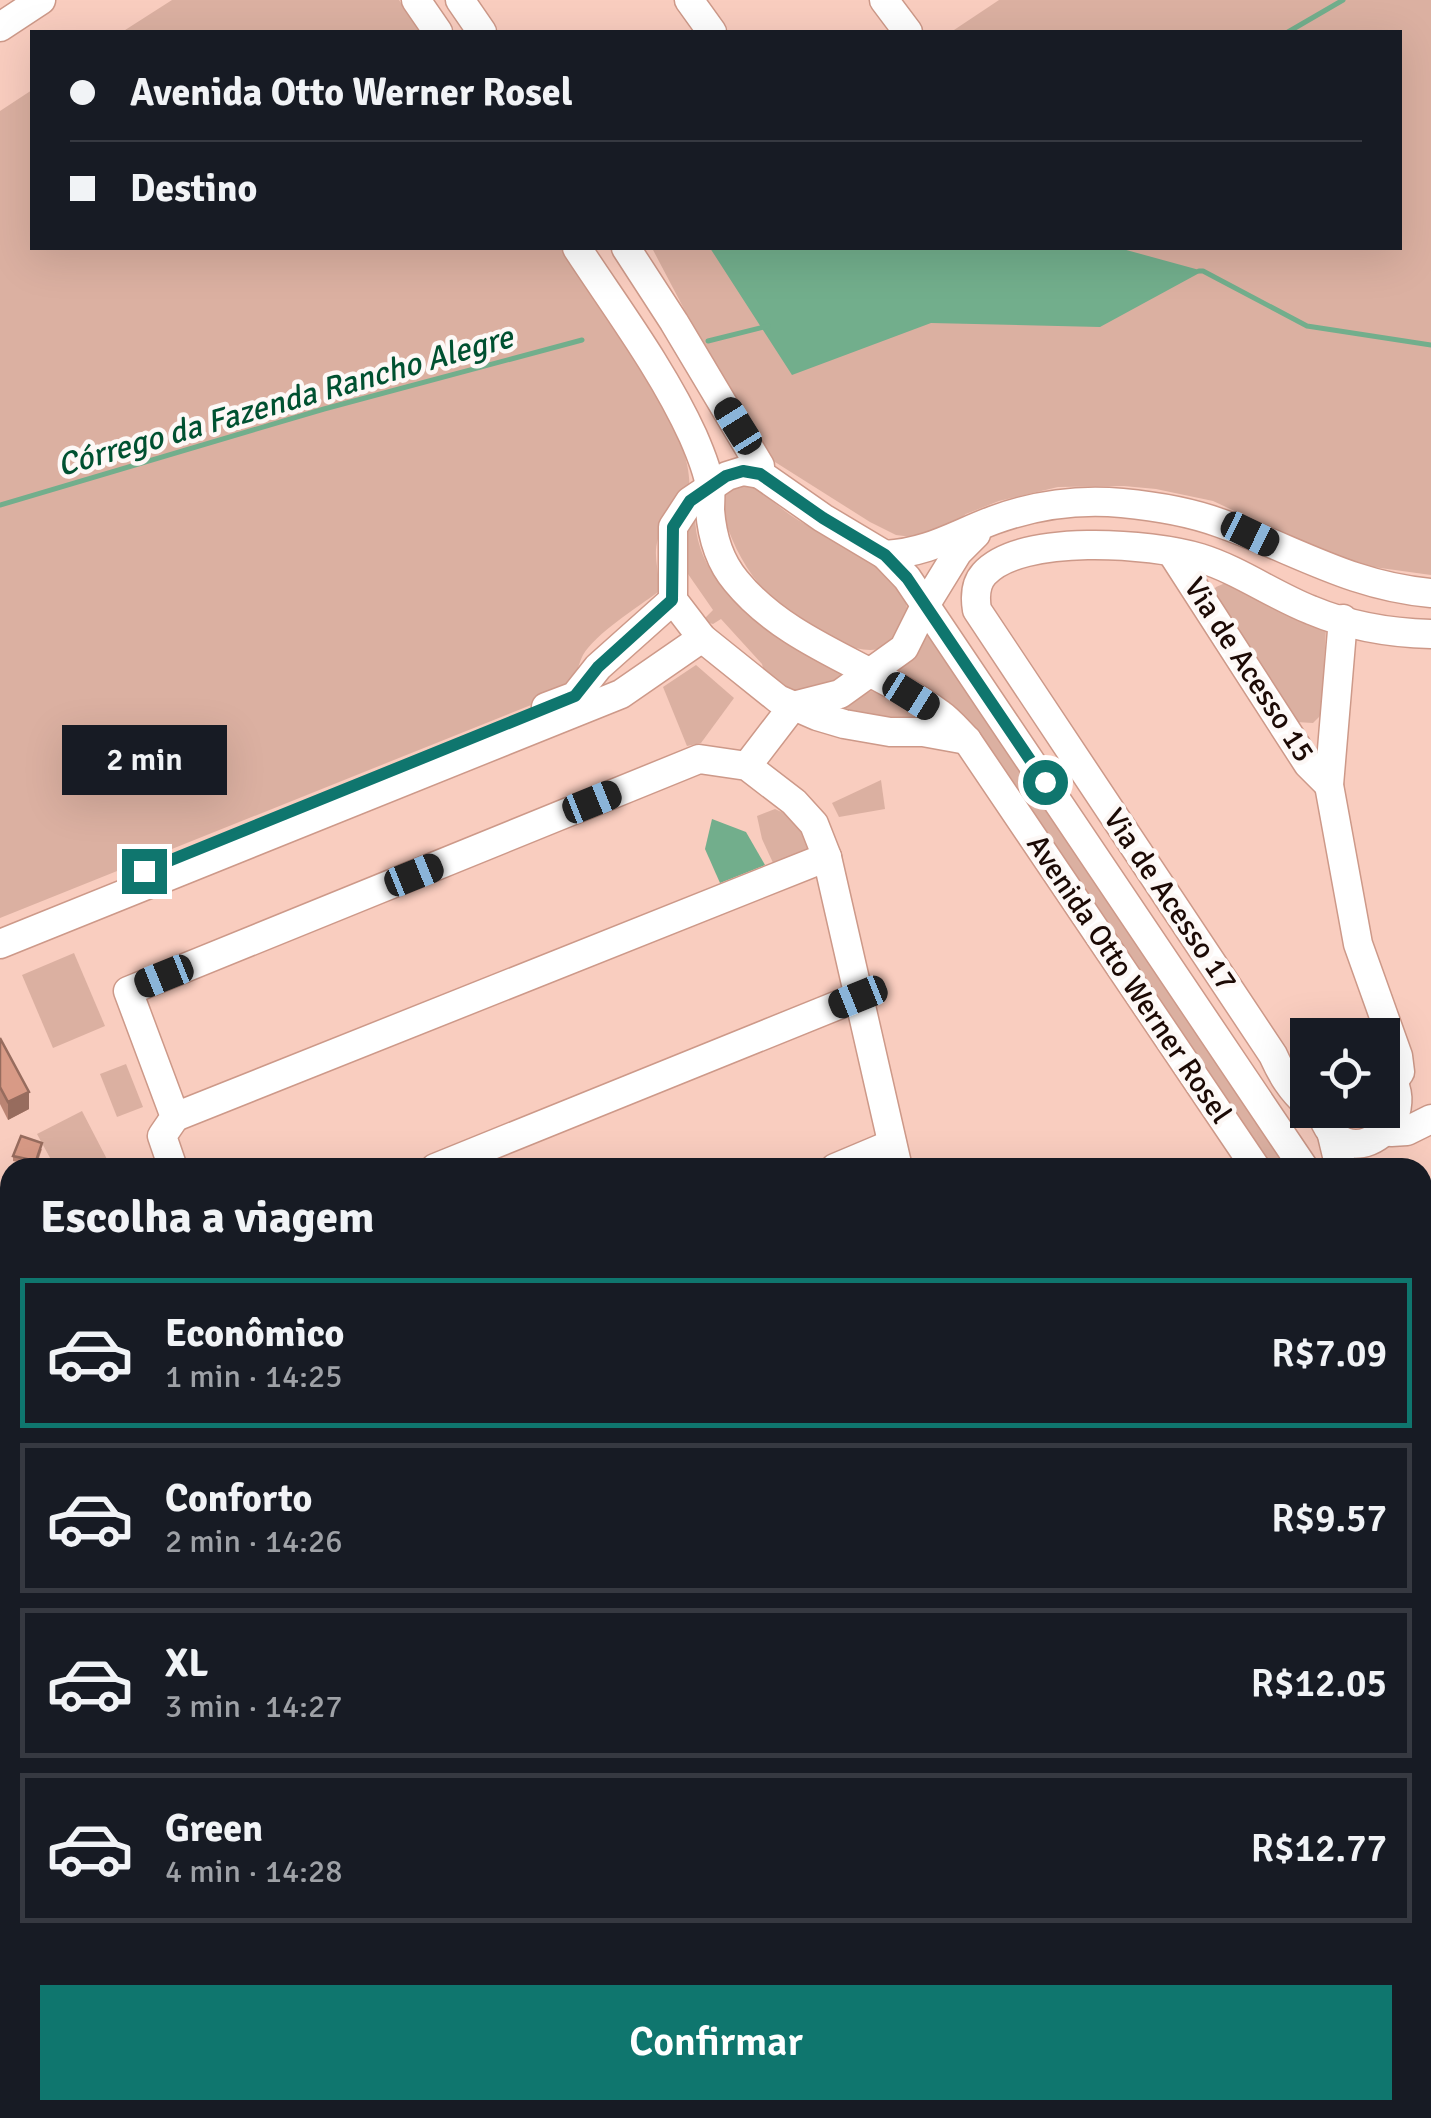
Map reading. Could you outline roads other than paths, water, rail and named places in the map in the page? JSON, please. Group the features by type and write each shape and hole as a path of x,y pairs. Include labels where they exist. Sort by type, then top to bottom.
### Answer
{"street":[{"path":"1,25 41,0"},
{"path":"416,0 437,30"},
{"path":"460,0 481,30"},
{"path":"689,0 711,30"},
{"path":"884,0 906,30"},
{"name":"Avenida Otto Werner Rosel","path":"579,250 672,395 695,440 710,488 715,540 733,578 751,598 788,625 942,715 967,740 1249,1158"},
{"path":"627,250 760,466 760,474 743,471 726,476 690,501 673,527 672,600 702,638 793,706 844,724 967,740"},
{"name":"Avenida Otto Werner Rosel","path":"760,474 885,555 907,578 1297,1158"},
{"path":"885,555 920,551 1025,510 1090,501 1125,503 1200,516 1353,578 1431,593"},
{"path":"748,766 793,706 840,694 904,648 958,552 994,520"},
{"name":"Via de Acesso 17","path":"1172,553 1088,544 1041,549 985,572 978,582 977,610 1274,1055 1290,1088"},
{"path":"1172,553 1219,565 1312,611 1373,629 1431,634"},
{"name":"Via de Acesso 15","path":"1172,553 1308,764 1329,784"},
{"path":"0,930 575,696 598,667 672,600"},
{"name":"Via de Acesso 15","path":"1342,620 1329,784 1350,907 1370,979 1386,1018"},
{"path":"0,944 621,694 702,638"},
{"path":"598,667 594,676 596,688 606,695 621,694"},
{"path":"175,1118 128,991 699,759 748,766 794,802 814,824 827,857 895,1156"},
{"path":"170,1158 162,1136 175,1118 827,857"},
{"name":"Via de Acesso 15","path":"1370,979 1371,1018"},
{"path":"460,1158 858,997"},
{"name":"Via de Acesso 17","path":"1274,1055 1290,1066"},
{"path":"1400,1083 1431,1101"},
{"path":"1331,1128 1342,1140 1376,1148 1431,1120"},
{"name":"Via de Acesso 17","path":"1324,1128 1337,1158"},
{"path":"1376,1148 1394,1128"}],"waterway":[{"path":"1291,30 1343,0"},
{"name":"Córrego da Fazenda Rancho Alegre","path":"1199,271 1307,326 1431,345"},
{"name":"Córrego da Fazenda Rancho Alegre","path":"708,341 768,326"},
{"name":"Córrego da Fazenda Rancho Alegre","path":"0,505 324,409 582,340"}]}
